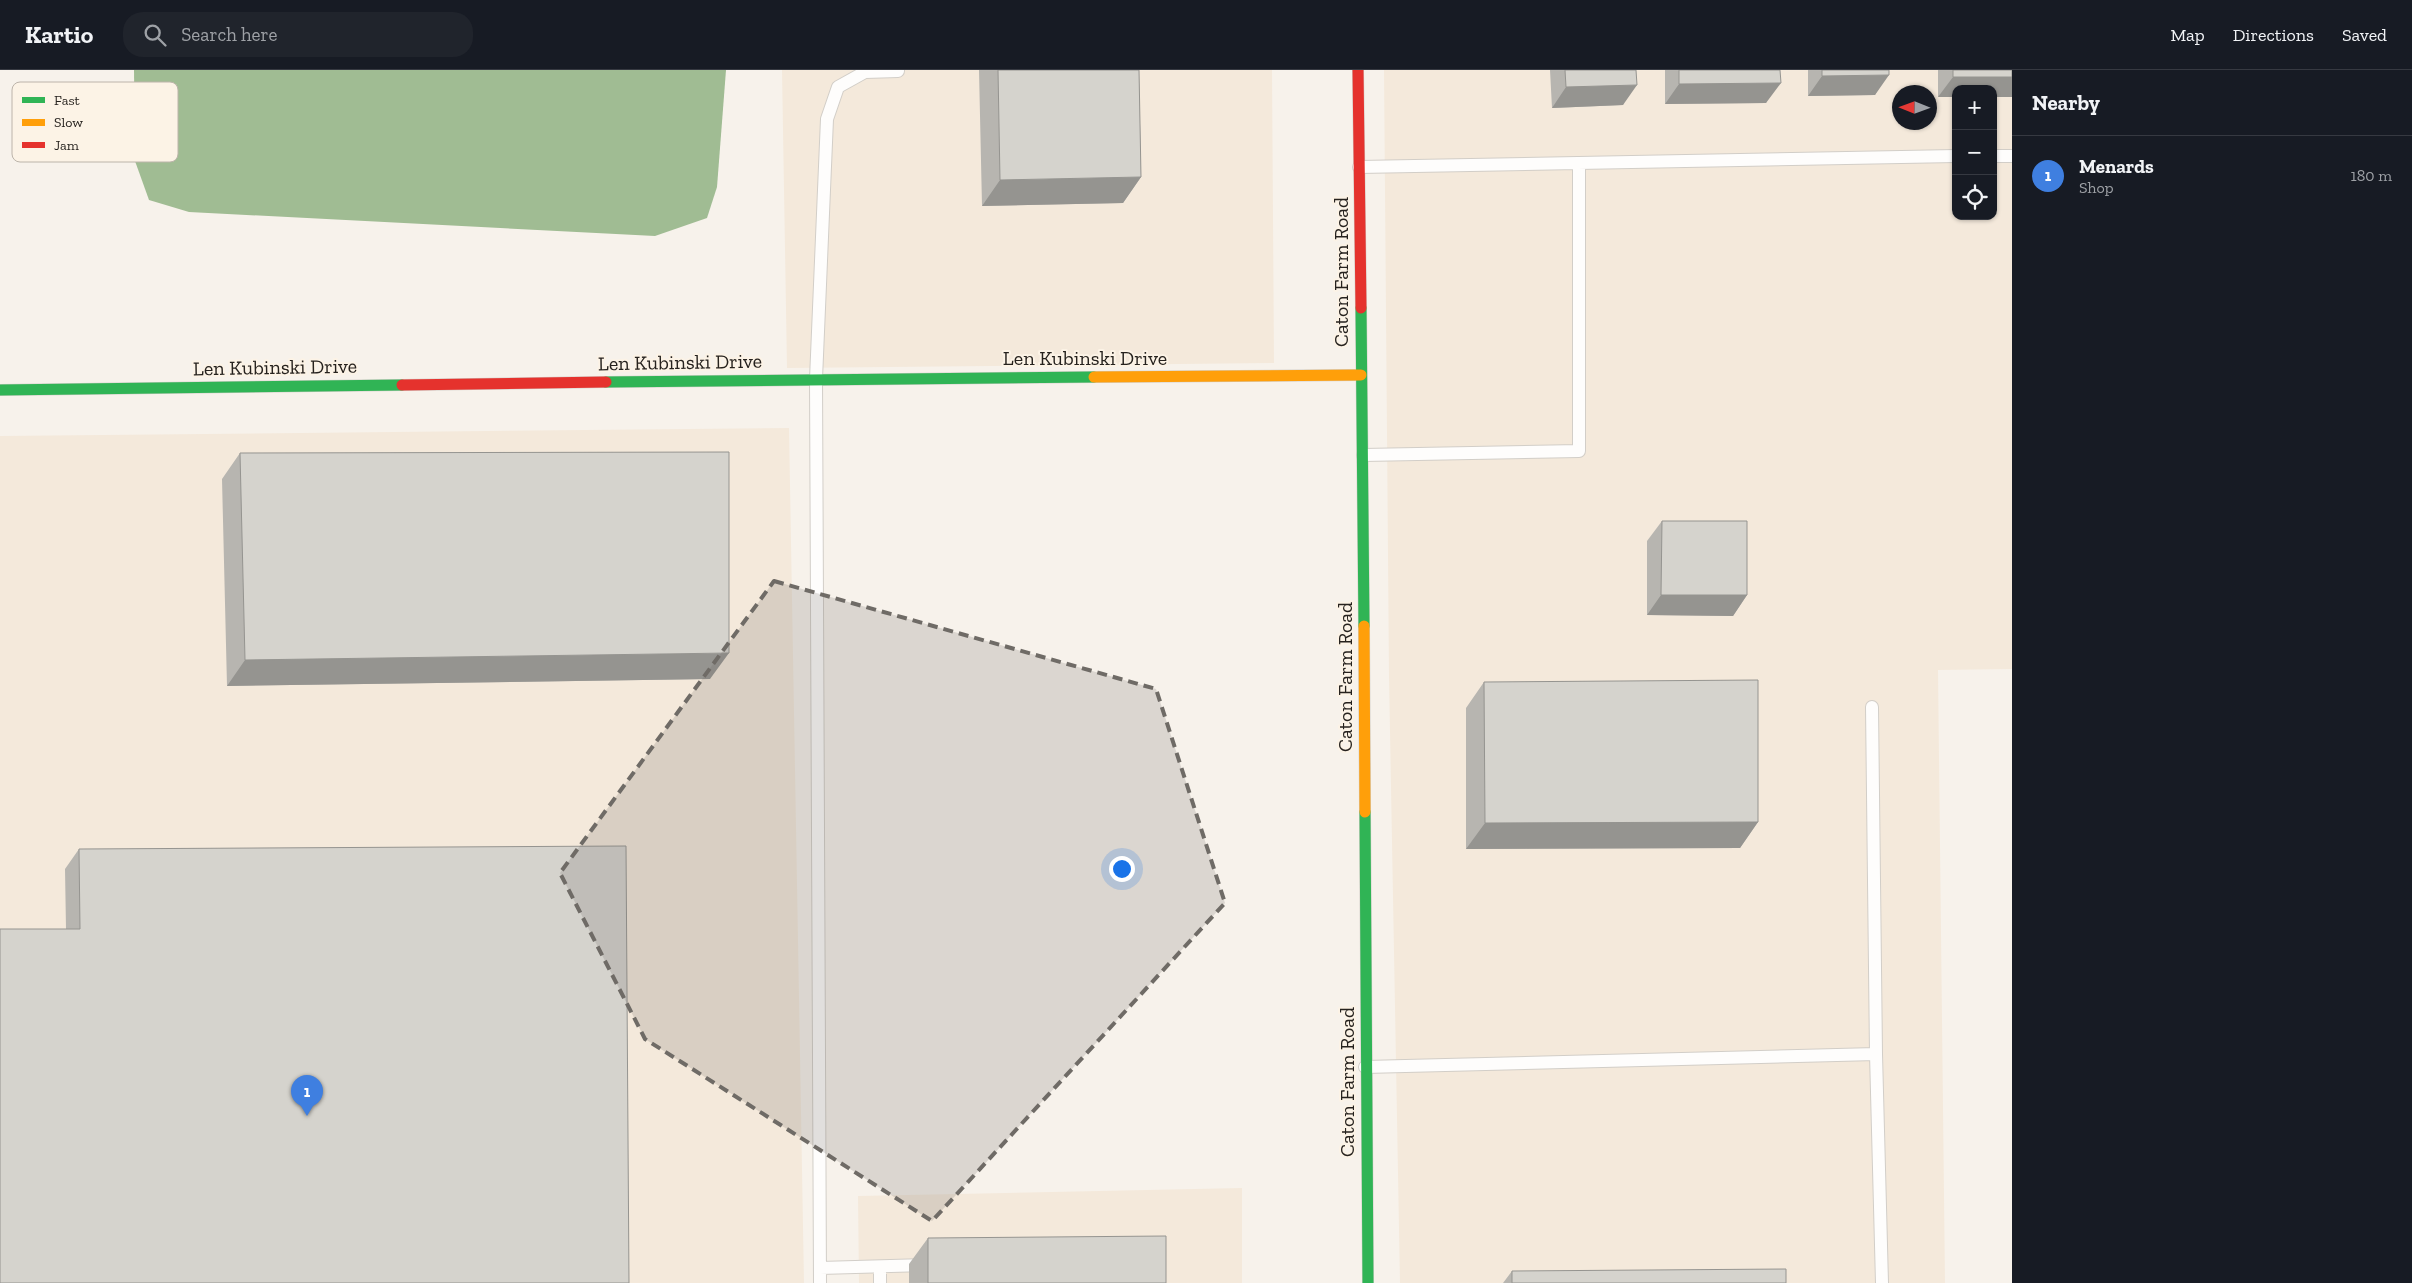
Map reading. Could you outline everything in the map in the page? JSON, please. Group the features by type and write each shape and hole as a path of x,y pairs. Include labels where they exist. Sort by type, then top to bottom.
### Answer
{"street":[{"name":"Caton Farm Road","path":"1358,70 1363,455 1365,1067 1368,1283"},
{"name":"Len Kubinski Drive","path":"0,390 816,379 1361,375"}],"lane":[{"path":"820,1283 816,379 827,119 838,87 865,72 898,71"},
{"path":"1359,167 1952,156"},
{"path":"1997,156 2012,156"},
{"path":"1363,455 1579,451 1579,163"},
{"path":"1872,707 1876,1054 1882,1283"},
{"path":"1365,1067 1876,1054"},
{"path":"820,1268 939,1265"},
{"path":"880,1267 880,1283"}],"highlighted area":[{"path":"774,581 1156,689 1225,903 932,1221 645,1039 560,873"}],"shaded area":[{"path":"134,70 726,70 717,187 707,218 655,236 189,212 149,200 135,162 178,162 178,82 134,82"},
{"path":"782,70 1272,70 1274,363 787,368"},
{"path":"1384,70 2012,70 2012,669 1938,670 1945,1283 1400,1283 1389,676"},
{"path":"789,428 804,1283 0,1283 0,436"},
{"path":"1242,1188 1242,1283 859,1283 858,1196"}],"building":[{"path":"998,70 1139,70 1141,177 1000,180"},
{"path":"1565,70 1636,70 1637,85 1566,87"},
{"path":"1679,70 1780,70 1781,83 1679,84"},
{"path":"1822,70 1889,70 1889,75 1822,76"},
{"path":"1953,70 2012,70 2012,77 1953,77"},
{"path":"729,452 729,653 245,660 240,453"},
{"path":"1662,521 1747,521 1747,595 1661,595"},
{"path":"1758,680 1758,822 1485,823 1484,682"},
{"path":"626,846 629,1283 0,1283 0,929 80,929 79,849"},
{"path":"1166,1236 1166,1283 928,1283 928,1238"},
{"path":"1786,1269 1786,1283 1512,1283 1512,1271"}],"traffic: fast":[{"path":"1361,308 1364,626"},
{"path":"606,382 1094,377"},
{"path":"0,390 402,385"},
{"path":"1365,812 1368,1283"}],"traffic: slow":[{"path":"1094,377 1361,375"},
{"path":"1364,626 1365,812"}],"traffic: jam":[{"path":"1358,70 1361,308"},
{"path":"402,385 606,382"}],"place":[{"name":"Menards","path":"307,1116"}]}
